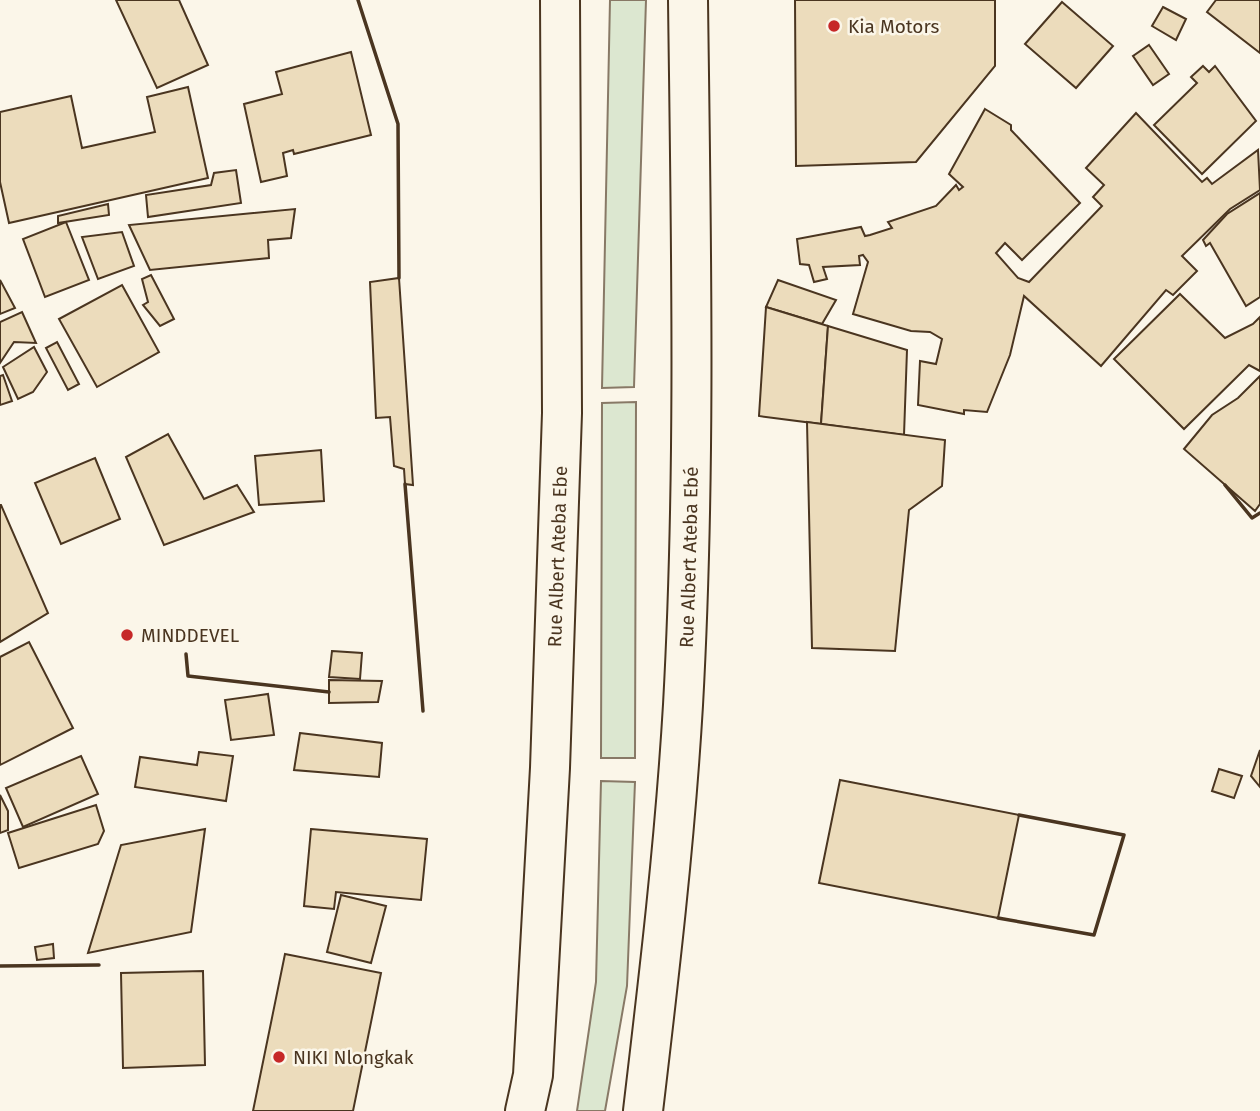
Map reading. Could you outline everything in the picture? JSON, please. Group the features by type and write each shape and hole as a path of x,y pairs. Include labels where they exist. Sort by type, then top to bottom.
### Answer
{"highway":[{"name":"Rue Albert Ateba Ebe","path":"525,1111 533,1075 549,782 562,426 560,0"},
{"name":"Rue Albert Ateba Ebé","path":"643,1111 667,912 683,704 692,386 688,0"}],"green space":[{"path":"610,0 646,0 634,387 602,388"},
{"path":"636,402 635,758 601,758 602,403"},
{"path":"601,781 635,782 627,986 605,1111 577,1111 596,982"}],"building":[{"path":"116,0 179,0 208,65 157,88"},
{"path":"795,0 995,0 995,66 916,162 796,166"},
{"path":"1216,0 1260,0 1260,53 1207,12"},
{"path":"1062,2 1113,46 1076,88 1025,44"},
{"path":"1163,7 1186,19 1176,40 1152,26"},
{"path":"1149,45 1169,74 1153,85 1133,56"},
{"path":"351,52 371,135 294,154 293,150 283,153 287,176 261,182 244,104 282,94 276,72"},
{"path":"1203,66 1209,72 1215,66 1256,121 1202,174 1154,125 1197,83 1191,77"},
{"path":"188,87 208,178 9,223 0,182 0,112 71,96 82,148 155,132 147,97"},
{"path":"985,109 1011,125 1011,130 1080,203 1022,260 1005,243 996,253 1018,278 1029,282 1102,206 1093,197 1104,185 1086,168 1136,113 1202,182 1207,178 1212,184 1258,150 1260,190 1230,209 1182,256 1197,271 1173,295 1166,290 1101,366 1024,296 1010,355 987,412 964,410 964,414 918,405 920,361 936,364 942,339 930,332 911,331 853,314 868,262 863,255 859,256 860,265 823,267 827,279 814,282 809,265 800,264 797,239 861,227 865,236 870,235 892,228 888,222 936,206 956,185 959,190 963,187 949,174"},
{"path":"236,170 241,203 148,217 146,195 211,185 214,173"},
{"path":"1260,193 1260,297 1246,306 1210,243 1206,246 1203,240 1227,214"},
{"path":"108,204 109,215 58,223 58,216"},
{"path":"295,209 291,238 268,240 269,258 150,270 129,225"},
{"path":"66,222 89,280 45,297 23,239"},
{"path":"122,232 134,266 98,279 82,237"},
{"path":"151,275 174,319 160,326 143,305 148,302 142,279"},
{"path":"399,278 413,485 405,484 404,469 394,466 390,417 376,418 370,282"},
{"path":"0,280 15,308 0,314"},
{"path":"778,280 836,300 822,324 766,307"},
{"path":"122,285 159,352 97,387 59,319"},
{"path":"1180,294 1225,338 1253,324 1260,317 1260,371 1249,365 1184,429 1114,359"},
{"path":"766,307 828,326 821,424 759,416"},
{"path":"22,312 36,343 14,342 0,363 0,322"},
{"path":"828,326 907,350 904,435 821,424"},
{"path":"57,342 79,384 68,390 46,348"},
{"path":"34,347 47,372 33,392 18,399 3,367"},
{"path":"3,375 12,401 0,405 0,376"},
{"path":"1260,376 1260,504 1255,511 1184,449 1212,415 1238,398"},
{"path":"807,422 945,440 942,486 909,510 895,651 812,648"},
{"path":"168,434 204,499 237,485 254,512 164,545 126,457"},
{"path":"321,450 324,501 259,505 255,456"},
{"path":"95,458 120,519 61,544 35,483"},
{"path":"0,505 48,613 0,642"},
{"path":"29,642 73,728 0,765 0,657"},
{"path":"332,651 362,653 360,679 329,677"},
{"path":"329,680 382,681 378,702 329,703"},
{"path":"268,694 274,735 231,740 225,700"},
{"path":"300,733 382,743 379,777 294,770"},
{"path":"1260,750 1260,787 1251,776"},
{"path":"199,752 233,756 226,801 135,787 140,757 197,765"},
{"path":"81,756 98,794 23,827 6,788"},
{"path":"1219,769 1242,776 1234,798 1212,791"},
{"path":"840,780 1019,815 998,918 819,883"},
{"path":"0,795 8,811 8,830 0,833"},
{"path":"96,805 104,831 98,844 19,868 8,833"},
{"path":"205,829 191,932 88,953 121,845"},
{"path":"311,829 427,839 421,900 336,892 334,909 304,906"},
{"path":"341,895 386,906 371,963 327,952"},
{"path":"53,944 54,958 37,960 35,947"},
{"path":"285,954 381,973 353,1111 253,1111"},
{"path":"203,971 205,1065 123,1068 121,973"}],"wall":[{"path":"358,0 398,124 399,278"},
{"path":"405,484 423,711"},
{"path":"1225,485 1252,518 1260,513"},
{"path":"186,654 188,676 329,692"},
{"path":"998,918 1094,935 1124,835 1019,815"},
{"path":"0,966 99,965"}],"place":[{"name":"Kia Motors","path":"834,26"},
{"name":"MINDDEVEL","path":"127,635"},
{"name":"NIKI Nlongkak","path":"279,1057"}]}
